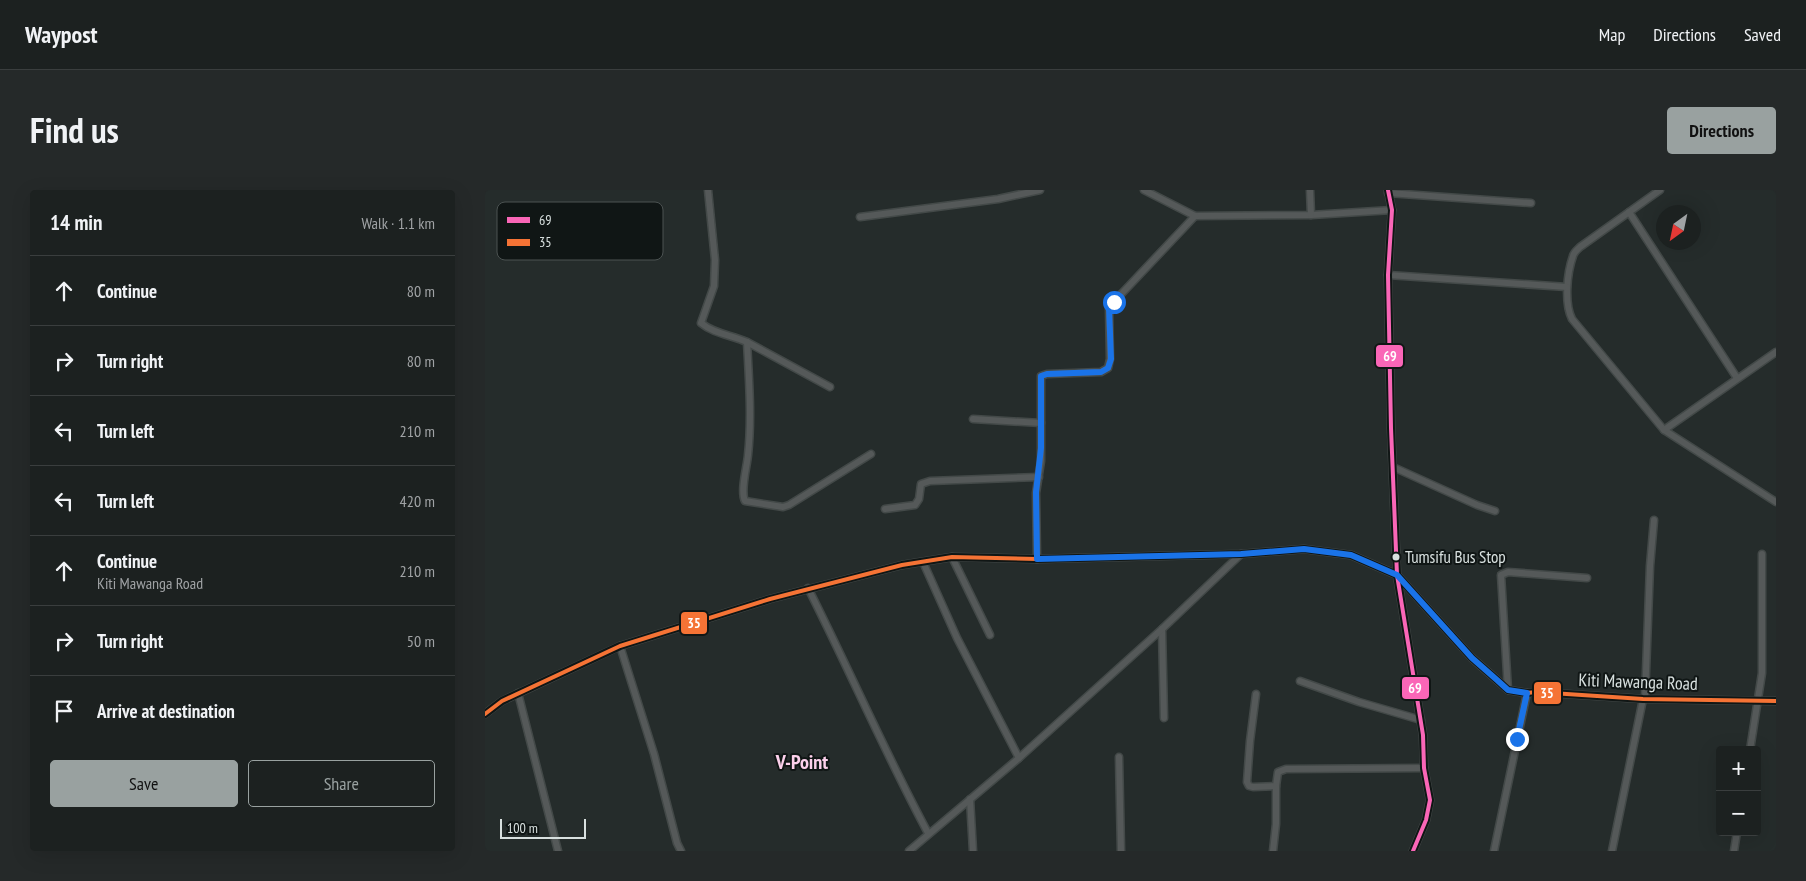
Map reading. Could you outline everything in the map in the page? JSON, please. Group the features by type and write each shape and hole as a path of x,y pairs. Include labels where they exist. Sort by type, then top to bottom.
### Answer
{"street":[{"path":"708,190 715,260 714,286 701,323 710,330 747,342 831,388"},
{"path":"859,217 998,199 1040,190"},
{"path":"1144,190 1195,216 1311,215 1392,210"},
{"path":"1310,190 1311,215"},
{"path":"1660,190 1573,254 1567,287 1567,306 1571,319 1664,430 1776,502"},
{"path":"1413,851 1426,820 1430,800 1424,768 1421,720 1397,575 1388,275 1392,210 1388,192 1531,203"},
{"path":"1629,212 1737,378"},
{"path":"1037,559 1036,492 1041,448 1041,376 1047,374 1101,372 1108,368 1111,359 1109,307 1195,216"},
{"path":"1388,275 1567,287"},
{"path":"747,342 751,399 749,454 743,494 745,501 783,506 789,505 871,454"},
{"path":"1664,430 1776,352"},
{"path":"973,419 1041,423"},
{"path":"1393,468 1495,510"},
{"path":"885,509 915,505 919,499 921,484 929,481 1039,477"},
{"path":"1612,851 1644,699 1654,520"},
{"path":"485,714 501,700 620,646 808,588 854,579 902,565 952,557 1037,559 1241,554 1304,549 1351,555 1397,575 1472,658 1508,690"},
{"path":"909,851 1019,758 1162,629 1241,554"},
{"path":"1752,746 1762,673 1762,554"},
{"path":"952,557 990,635"},
{"path":"923,562 957,638 1019,758"},
{"path":"1508,690 1501,575 1508,572 1587,578"},
{"path":"808,588 861,694 900,781 928,833"},
{"path":"1162,629 1165,718"},
{"path":"620,646 654,754 681,851"},
{"path":"1300,681 1359,702 1421,720"},
{"name":"Kiti Mawanga Road","path":"1508,690 1527,693 1644,699 1776,701"},
{"path":"518,693 558,851"},
{"path":"1494,851 1527,693"},
{"path":"1256,694 1247,782 1249,786 1253,787 1275,786"},
{"path":"1119,757 1121,851"},
{"path":"1273,851 1277,824 1275,786 1277,772 1286,769 1424,768"},
{"path":"970,799 973,851"},
{"path":"1734,851 1736,836"}],"transit line":[{"name":"69","path":"1388,190 1392,210 1388,275 1391,428 1397,575 1423,735 1424,768 1430,800 1426,820 1413,851"},
{"name":"35","path":"485,714 502,701 620,646 770,599 902,565 952,557 1037,559 1241,554 1304,549 1351,555 1397,575 1472,658 1508,690 1527,693 1643,699 1776,701"}],"place":[{"name":"Tumsifu Bus Stop","path":"1396,557"}],"district":[{"name":"V-Point","path":"802,762"}],"route":[{"path":"1114,302 1109,307 1111,359 1108,368 1101,372 1043,374 1041,376 1041,461 1036,492 1037,559 1241,554 1304,549 1351,555 1397,575 1472,658 1508,690 1527,693 1517,739"}]}
